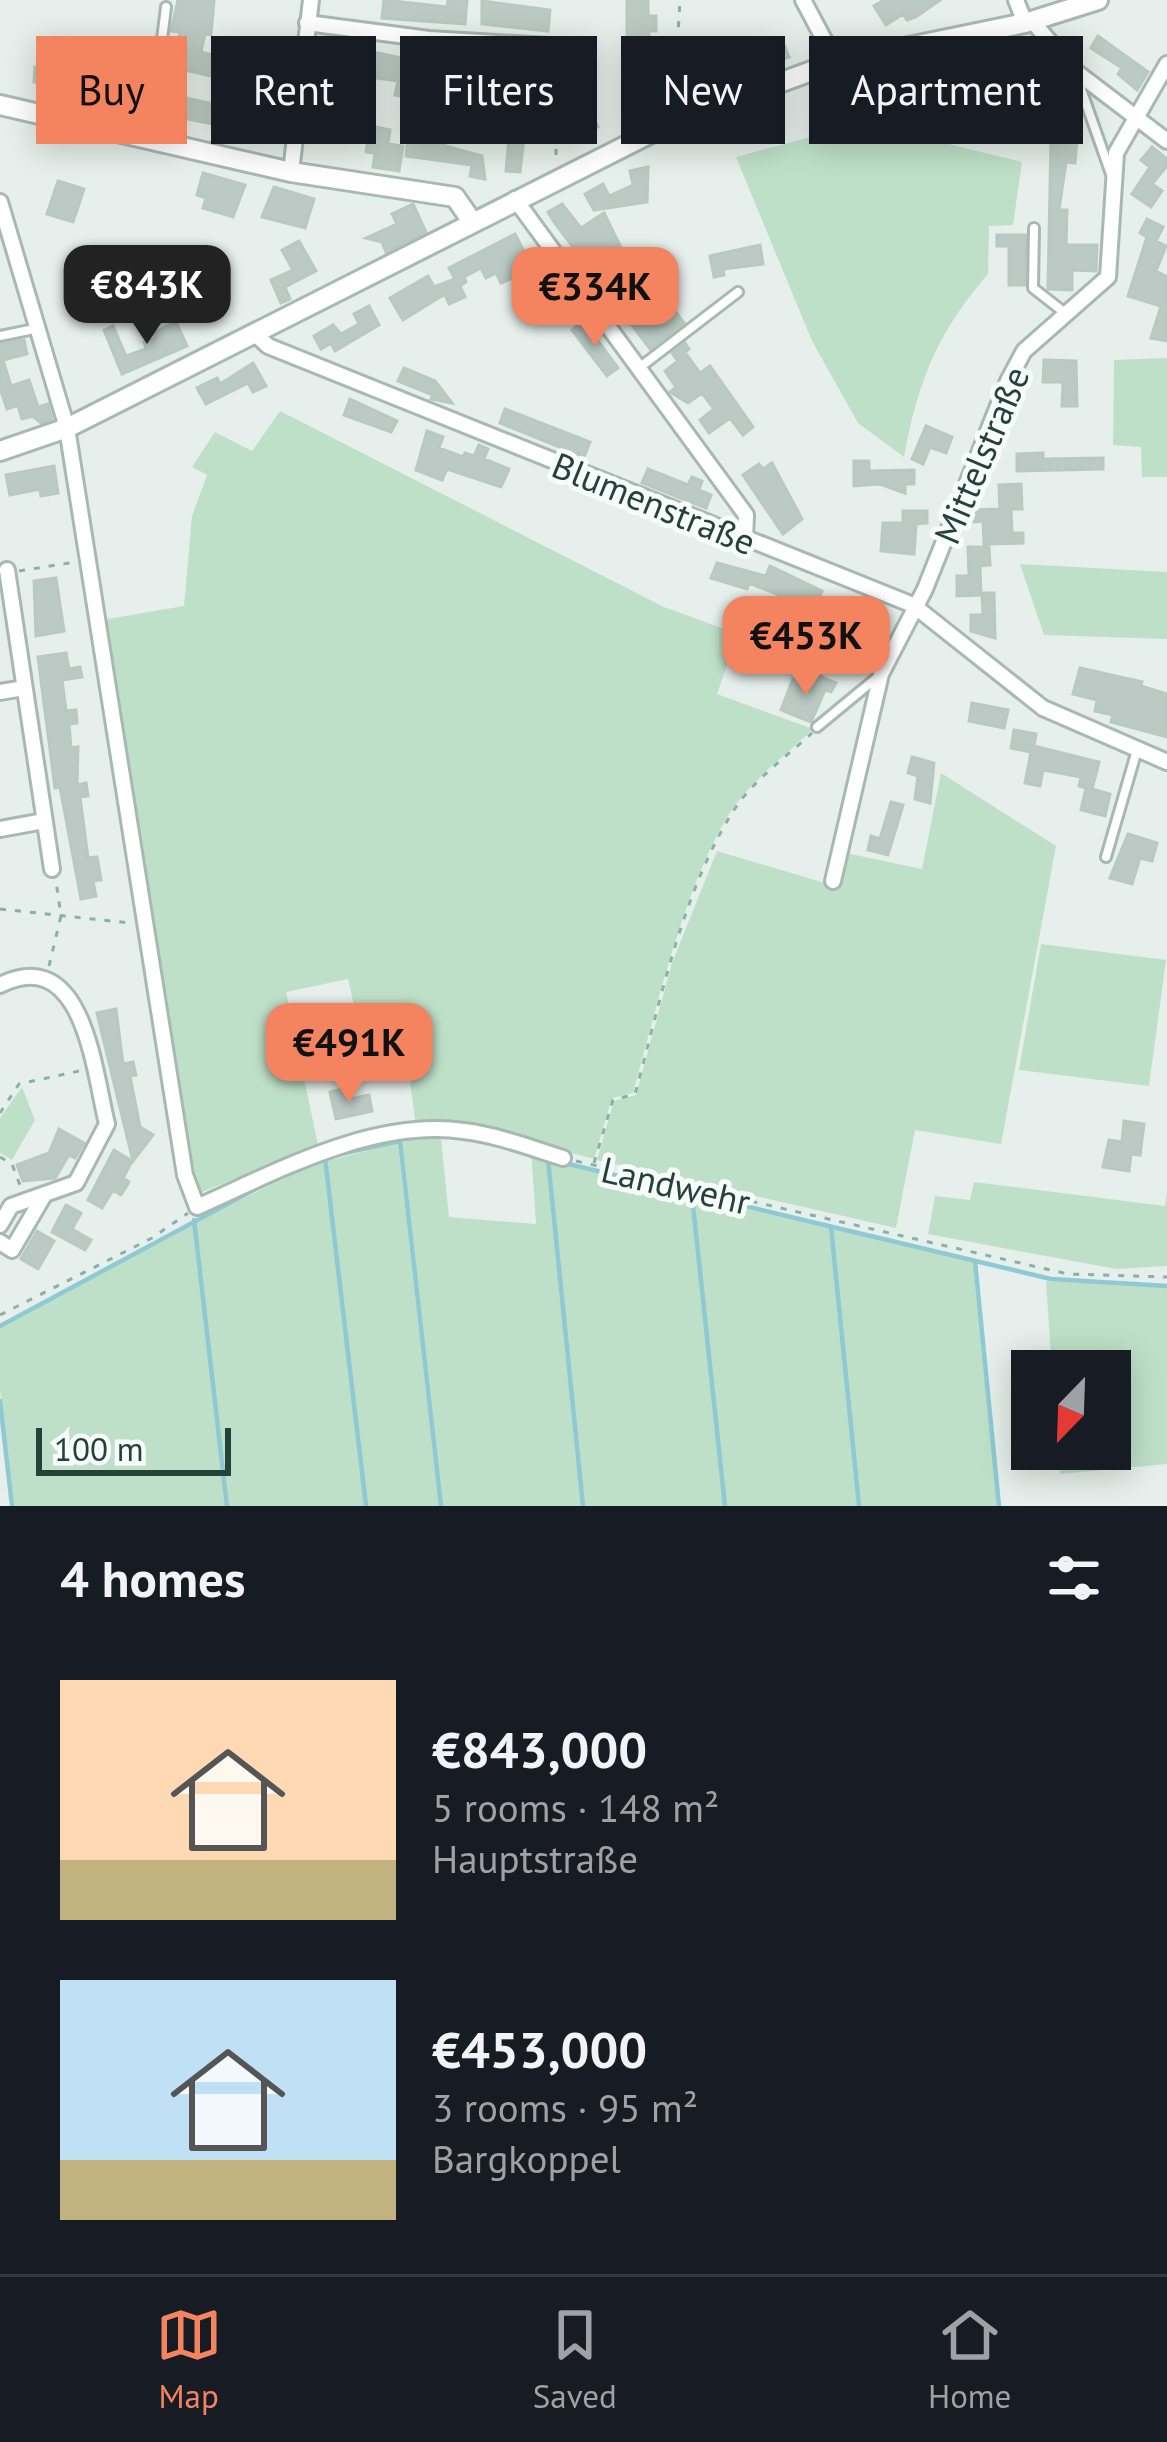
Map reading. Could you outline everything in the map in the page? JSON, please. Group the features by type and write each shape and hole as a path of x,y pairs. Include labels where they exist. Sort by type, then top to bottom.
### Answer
{"street":[{"path":"291,172 311,0"},
{"path":"803,0 822,36"},
{"path":"1016,0 1042,36"},
{"path":"961,36 1029,22 1098,0"},
{"path":"308,23 406,36"},
{"name":"Mittelstraße","path":"833,881 881,674 925,589 1018,359 1111,269 1116,153 1167,64"},
{"path":"1083,77 1167,141"},
{"path":"0,105 36,113"},
{"path":"175,144 291,172 455,197 471,220"},
{"path":"0,451 67,428 627,144"},
{"path":"515,199 746,515 745,539"},
{"path":"0,202 5,241 67,428 185,1175 196,1208"},
{"name":"Blumenstraße","path":"255,334 268,346 324,370 913,605 1043,708 1167,762"},
{"path":"7,570 52,868"},
{"path":"0,692 24,688"},
{"path":"0,829 44,821"},
{"path":"0,985 26,976 46,980 75,1004 106,1131 76,1183 11,1206 0,1226"},
{"name":"Landwehr","path":"196,1208 314,1155 389,1137 460,1130 563,1158"},
{"path":"0,1242 12,1250 43,1197"}],"lane":[{"path":"162,36 166,7"},
{"path":"1083,94 1113,178"},
{"path":"1034,228 1033,288 1066,314"},
{"path":"638,369 738,292"},
{"path":"0,336 34,328"},
{"path":"817,727 881,674"},
{"path":"1106,857 1137,750"}],"path":[{"path":"678,36 680,0"},
{"path":"556,178 557,144"},
{"path":"7,570 88,560"},
{"path":"593,1167 613,1100 634,1094 671,963 717,842 740,801 817,727"},
{"path":"46,980 61,916 52,868"},
{"path":"0,909 144,924"},
{"path":"0,1113 19,1084 93,1069"},
{"path":"0,1157 13,1164 26,1202"},
{"name":"Landwehr","path":"563,1158 1068,1274 1167,1276"},
{"path":"0,1315 152,1238 196,1208"}],"green space":[{"path":"809,137 809,144 949,144 1022,162 1013,225 989,226 988,274 955,317 932,359 904,457 858,423 812,341 736,157"},
{"path":"1167,358 1167,477 1142,477 1141,447 1113,445 1114,360"},
{"path":"280,411 664,607 738,634 717,694 813,729 748,790 722,826 676,940 633,1093 612,1098 594,1159 461,1124 416,1126 401,1015 358,1023 348,979 286,992 318,1145 197,1194 188,1175 102,620 184,606 192,516 207,475 192,467 215,432 252,451"},
{"path":"1020,564 1167,572 1167,639 1044,635"},
{"path":"941,773 1056,846 1001,1144 915,1130 896,1228 597,1160 614,1101 636,1095 672,963 717,851 835,886 841,852 922,869"},
{"path":"1041,944 1166,960 1149,1086 1019,1070"},
{"path":"22,1087 35,1120 12,1160 0,1153 0,1118"},
{"path":"441,1138 449,1217 536,1224 531,1150 546,1156 582,1506 442,1506 402,1140"},
{"path":"398,1143 439,1506 367,1506 327,1161"},
{"path":"324,1160 365,1506 229,1506 195,1221"},
{"path":"550,1161 691,1197 724,1506 585,1506"},
{"path":"974,1182 1165,1206 1167,1192 1167,1266 1116,1269 928,1234 935,1196 970,1200"},
{"path":"693,1197 830,1228 857,1506 726,1506"},
{"path":"193,1222 226,1506 14,1506 0,1390 0,1328"},
{"path":"833,1229 973,1261 998,1506 860,1506"},
{"path":"1046,1281 1167,1287 1167,1464 1131,1467 1131,1350 1051,1350"}],"building":[{"path":"178,0 214,0 211,35 205,34 201,52 211,55 211,76 187,70 187,36 171,31"},
{"path":"384,0 447,7 448,0 467,0 465,24 382,18"},
{"path":"627,0 648,0 648,16 656,16 656,31 649,31 649,36 627,36"},
{"path":"884,0 940,0 916,17 907,20 903,14 886,25 874,6"},
{"path":"482,1 550,10 548,31 482,24"},
{"path":"1098,36 1148,72 1137,90 1118,74 1122,68 1091,48"},
{"path":"376,53 400,58 400,96 395,95 398,81 376,78"},
{"path":"187,98 211,104 211,124 187,119"},
{"path":"376,127 390,130 388,144 403,146 399,171 373,167 375,153 366,152 367,144 376,144"},
{"path":"407,144 445,144 482,156 485,179 470,176 472,165 406,156"},
{"path":"508,144 523,144 520,172 506,171"},
{"path":"1051,144 1077,144 1075,163 1066,162 1059,210 1067,210 1066,245 1097,245 1096,271 1072,270 1072,290 1048,289"},
{"path":"1152,147 1167,159 1167,166 1152,184 1162,191 1151,207 1132,194 1150,167 1141,160"},
{"path":"648,167 647,202 594,210 585,194 603,184 609,196 633,185 630,171"},
{"path":"203,173 245,185 233,217 203,208 206,198 197,195"},
{"path":"58,181 84,189 73,222 47,214"},
{"path":"274,187 314,199 305,228 262,217"},
{"path":"413,204 426,232 386,252 382,242 366,238 397,224 392,214"},
{"path":"562,204 581,228 604,213 630,266 647,254 666,282 638,302 650,319 670,304 684,323 650,349 554,222 548,212"},
{"path":"1147,219 1163,227 1156,241 1166,246 1156,271 1167,277 1167,341 1151,338 1161,306 1128,296 1147,237 1140,233"},
{"path":"515,234 533,269 501,283 496,273 486,278 481,268 464,277 466,282 460,286 465,297 449,304 445,294 403,320 390,298 428,276 434,287 455,279 449,268"},
{"path":"997,235 1026,235 1025,285 1009,285 1009,246 997,246"},
{"path":"299,241 316,271 285,287 290,299 281,303 271,280 293,270 282,250"},
{"path":"760,245 763,264 723,269 724,275 714,277 710,256"},
{"path":"552,278 570,302 560,310 551,299 527,316 518,304"},
{"path":"369,306 379,325 335,351 331,343 321,349 314,336 333,325 341,334 359,324 354,314"},
{"path":"583,321 618,368 607,376 572,330"},
{"path":"176,322 187,346 122,374 104,330 113,326 126,356 146,349 144,342 155,338 153,333"},
{"path":"24,340 27,354 3,360 11,386 29,380 38,407 48,404 52,419 41,423 33,416 22,419 18,405 7,409 0,388 0,344"},
{"path":"685,343 689,349 685,352 700,373 710,366 753,427 743,435 730,418 709,433 700,420 714,409 702,393 688,403 670,392 676,387 665,371 678,361 672,353"},
{"path":"1044,360 1076,361 1077,406 1062,406 1063,382 1043,382"},
{"path":"253,363 266,386 253,392 248,383 206,404 197,388 217,378 220,384"},
{"path":"404,368 435,381 452,403 431,399 433,395 398,381"},
{"path":"350,399 397,421 391,432 344,415"},
{"path":"505,409 590,442 584,457 500,423"},
{"path":"926,426 952,437 946,453 930,447 923,464 912,459"},
{"path":"427,431 443,437 439,448 463,457 465,453 474,456 479,445 488,449 484,459 509,469 501,487 447,469 442,480 416,470"},
{"path":"1043,453 1043,459 1103,458 1103,469 1017,471 1017,454"},
{"path":"854,461 869,461 869,471 914,470 914,484 905,484 905,493 880,484 854,486"},
{"path":"772,463 802,519 783,534 743,475 759,464 763,469"},
{"path":"54,466 58,493 41,496 40,489 10,495 6,475"},
{"path":"648,469 688,485 692,477 702,481 699,490 711,495 706,508 642,483"},
{"path":"1021,484 1022,509 1011,509 1012,533 1023,533 1023,543 984,544 983,521 974,522 973,510 1000,509 999,485"},
{"path":"903,511 927,511 927,523 916,524 914,554 881,551 883,523 903,523"},
{"path":"968,547 989,547 990,565 980,566 981,595 957,596 957,576 969,576"},
{"path":"717,563 766,576 770,566 822,591 814,609 749,583 747,589 711,578"},
{"path":"56,578 64,631 36,636 34,581"},
{"path":"982,593 994,593 995,638 971,631 971,615 983,615"},
{"path":"851,609 887,620 881,641 857,633 859,627 846,621"},
{"path":"66,653 69,669 80,667 82,677 62,680 66,711 76,710 77,723 69,724 71,748 78,747 77,785 86,783 88,796 80,797 88,858 97,857 101,880 93,881 96,896 81,899 60,787 55,788 38,657"},
{"path":"1080,668 1142,682 1141,686 1167,694 1167,737 1111,722 1113,715 1095,711 1097,700 1073,694"},
{"path":"819,676 836,683 831,692 825,690 811,722 781,710 793,679 814,687"},
{"path":"972,703 1008,710 1004,728 969,721"},
{"path":"1014,730 1036,734 1034,746 1099,762 1092,789 1110,794 1105,816 1081,810 1086,788 1079,786 1081,777 1043,770 1040,786 1025,783 1031,752 1011,748"},
{"path":"912,757 934,763 930,803 915,799 918,776 908,773"},
{"path":"891,802 903,805 888,855 868,850 871,836 880,839"},
{"path":"1128,834 1157,843 1152,861 1140,858 1132,884 1110,878"},
{"path":"116,1009 123,1064 133,1062 136,1075 130,1076 140,1127 153,1135 133,1161 97,1013"},
{"path":"333,1029 340,1070 317,1073 305,1031"},
{"path":"342,1089 345,1100 369,1095 372,1111 336,1119 330,1092"},
{"path":"1124,1121 1144,1124 1140,1155 1131,1154 1129,1171 1103,1167 1109,1140 1122,1142"},
{"path":"59,1129 84,1143 75,1158 69,1155 55,1178 23,1181 17,1165 49,1153"},
{"path":"114,1150 132,1161 123,1178 129,1182 121,1195 113,1190 102,1208 88,1200"},
{"path":"66,1205 81,1213 72,1229 91,1240 85,1250 52,1232"},
{"path":"37,1231 54,1241 38,1269 21,1259"}],"waterway":[{"path":"331,1156 400,1141 441,1506"},
{"path":"325,1158 366,1506"},
{"path":"548,1159 583,1506"},
{"path":"564,1163 1051,1279 1167,1286"},
{"path":"0,1326 276,1178"},
{"path":"692,1196 725,1506"},
{"path":"194,1220 227,1506"},
{"path":"831,1227 859,1506"},
{"path":"975,1261 999,1506"},
{"path":"0,1401 12,1506"}]}
